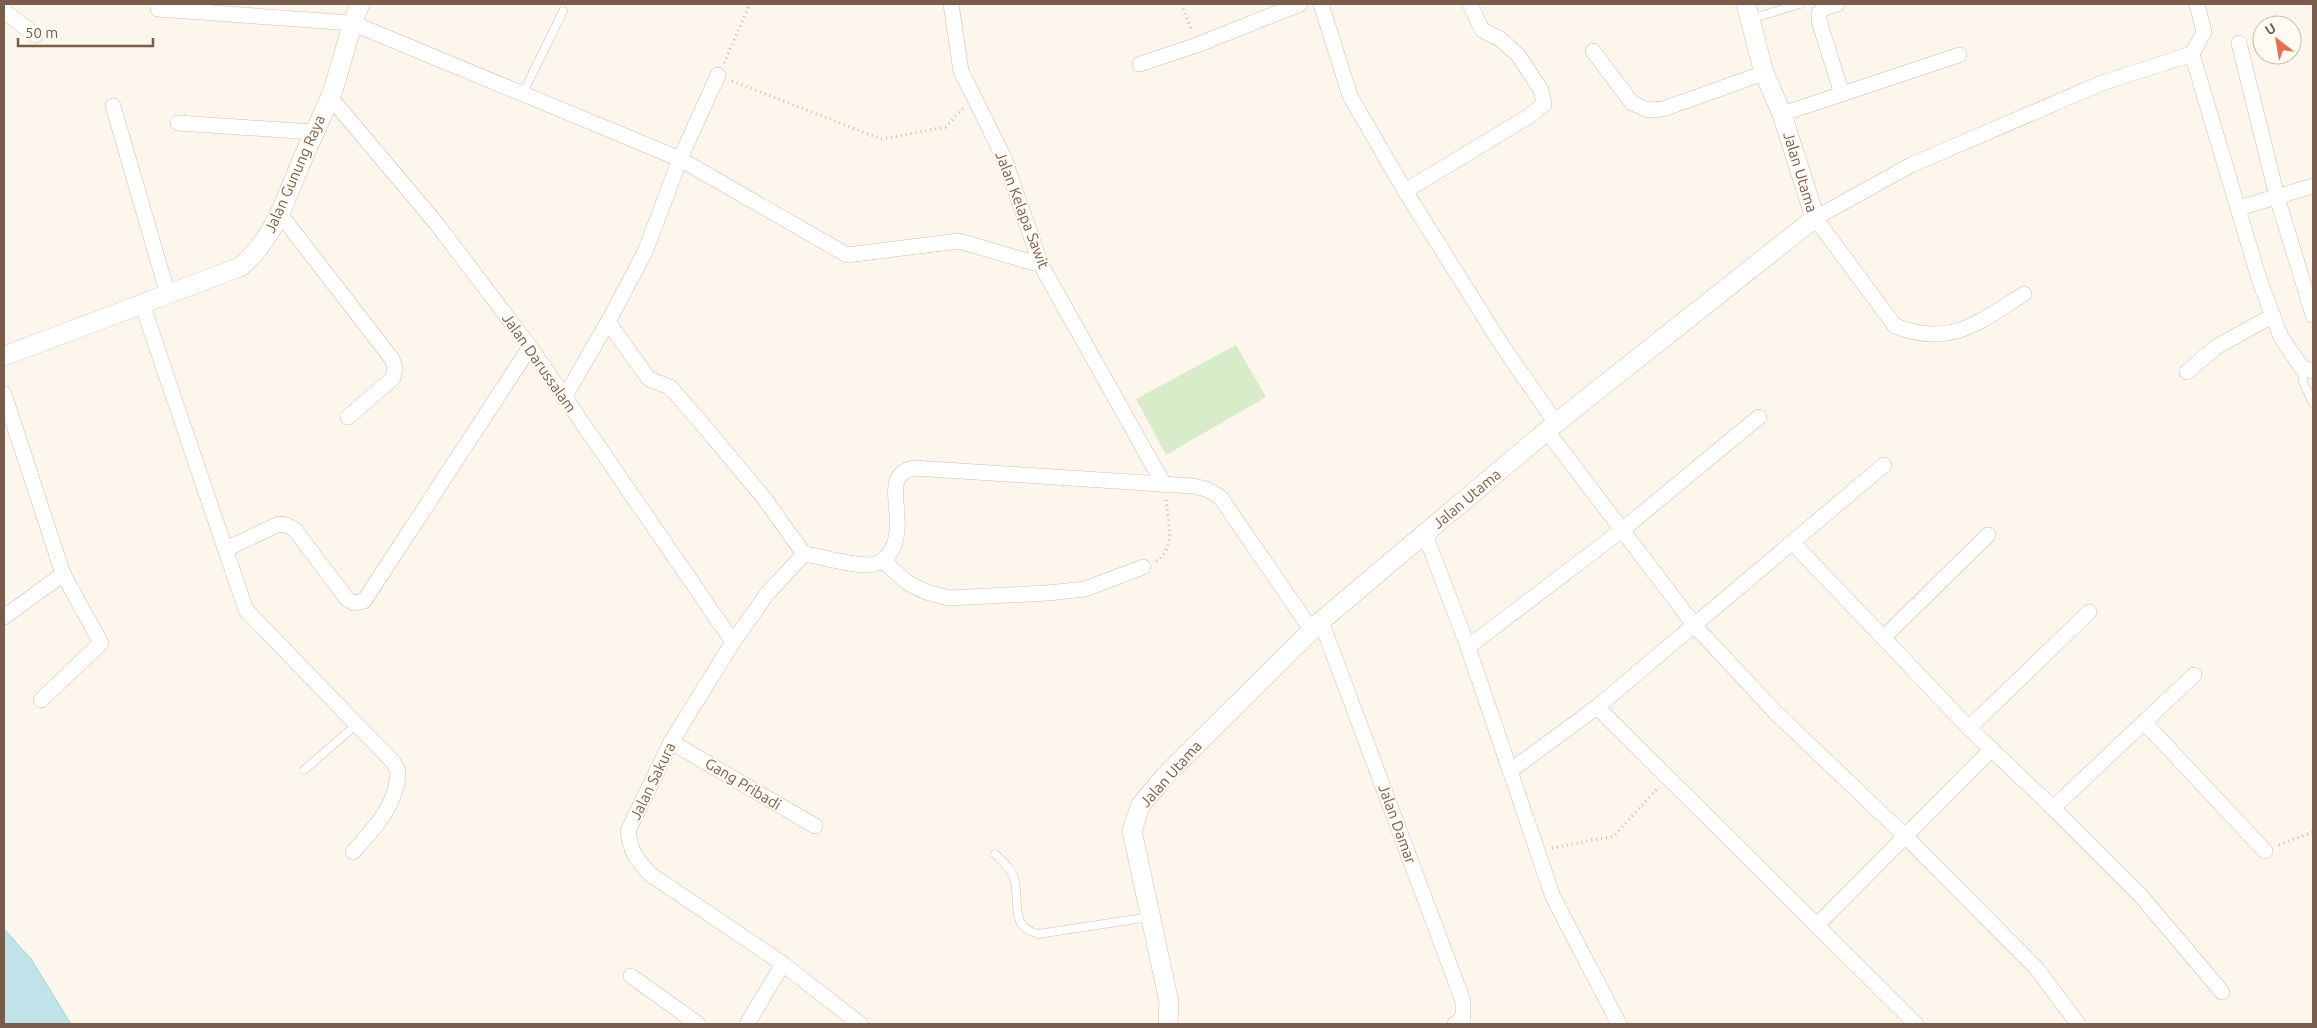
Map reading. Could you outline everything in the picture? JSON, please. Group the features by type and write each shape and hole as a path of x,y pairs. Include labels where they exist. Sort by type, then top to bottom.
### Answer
{"street":[{"name":"Jalan Gunung Raya","path":"4,356 240,267 253,256 268,237 280,214 313,132 330,97 352,23 360,4"},
{"name":"Jalan Kelapa Sawit","path":"951,4 961,71 1004,158 1040,265 1164,485"},
{"path":"1140,64 1197,46 1300,4"},
{"path":"1321,4 1350,96 1405,190 1552,427 1622,530 1694,626 1775,712 1905,836 2037,969 2078,1024"},
{"path":"1405,190 1531,115 1544,104 1541,90 1518,55 1500,39 1482,30 1470,4"},
{"path":"1838,4 1824,8 1819,13 1819,21 1842,94"},
{"path":"2024,294 1969,328 1942,335 1914,334 1895,326 1815,218 1911,165 2102,83 2192,54 2204,32 2197,4"},
{"path":"158,9 352,23 680,159 847,255 958,241 1040,265"},
{"path":"4,11 35,35"},
{"name":"Jalan Utama","path":"1168,1024 1169,1002 1132,831 1140,806 1165,776 1316,625 1552,427 1815,218 1782,114 1764,73 1748,12"},
{"path":"2239,43 2277,196 2313,316"},
{"path":"1593,50 1632,103 1648,110 1663,109 1764,73"},
{"path":"2192,54 2272,316 2281,337 2308,369"},
{"path":"1782,114 1959,55"},
{"path":"564,398 608,322 645,252 680,159 718,75"},
{"name":"Jalan Darussalam","path":"330,97 436,223 530,347 733,642"},
{"path":"113,106 168,295"},
{"path":"178,123 313,132"},
{"path":"2238,208 2313,186"},
{"path":"280,214 392,359 395,368 393,378 348,417"},
{"path":"142,304 246,610 357,724 393,762 398,770 390,803 379,824 353,852"},
{"path":"2187,372 2216,347 2272,316"},
{"path":"608,322 649,379 670,386 764,498 804,554 870,565 883,561 893,549 898,536 897,480 901,474 914,468 1206,489 1220,497 1316,625"},
{"path":"226,549 279,524 287,525 295,530 347,599 354,603 364,601 530,347"},
{"path":"4,394 63,574 100,644 41,700"},
{"path":"1468,647 1622,530 1759,417"},
{"path":"1510,771 1597,707 1884,465"},
{"path":"1425,534 1468,647 1553,898 1619,1024"},
{"path":"1883,638 1988,535"},
{"path":"1793,543 1969,728 2054,808 2141,896 2222,992"},
{"name":"Jalan Sakura","path":"804,554 767,594 733,642 671,742 628,831 634,858 650,874 783,964 860,1024"},
{"path":"883,561 908,583 926,592 949,598 1048,594 1085,589 1143,567"},
{"path":"4,617 63,574"},
{"path":"1969,728 2089,612"},
{"name":"Jalan Damar","path":"1316,625 1463,1002 1463,1018 1455,1024"},
{"path":"2054,808 2194,675"},
{"path":"1597,707 1916,1024"},
{"path":"2144,722 2265,851"},
{"name":"Gang Pribadi","path":"671,742 815,826"},
{"path":"1816,926 1992,749"},
{"path":"747,1024 783,964"},
{"path":"631,976 698,1024"}],"lane":[{"path":"1748,12 1800,4"},
{"path":"522,95 563,12"},
{"path":"2308,369 2304,382 2313,403"},
{"path":"304,770 357,724"},
{"path":"995,854 1014,877 1019,919 1026,931 1038,934 1150,917"}],"path":[{"path":"750,4 718,75 882,139 946,127 973,96"},
{"path":"1181,4 1197,46"},
{"path":"1143,567 1162,558 1168,549 1170,538 1164,485"},
{"path":"1537,851 1614,836 1668,776"},
{"path":"2265,851 2313,832"}],"green space":[{"path":"1236,345 1266,397 1166,455 1136,399"}],"water":[{"path":"4,929 31,959 71,1024 4,1024"}]}
